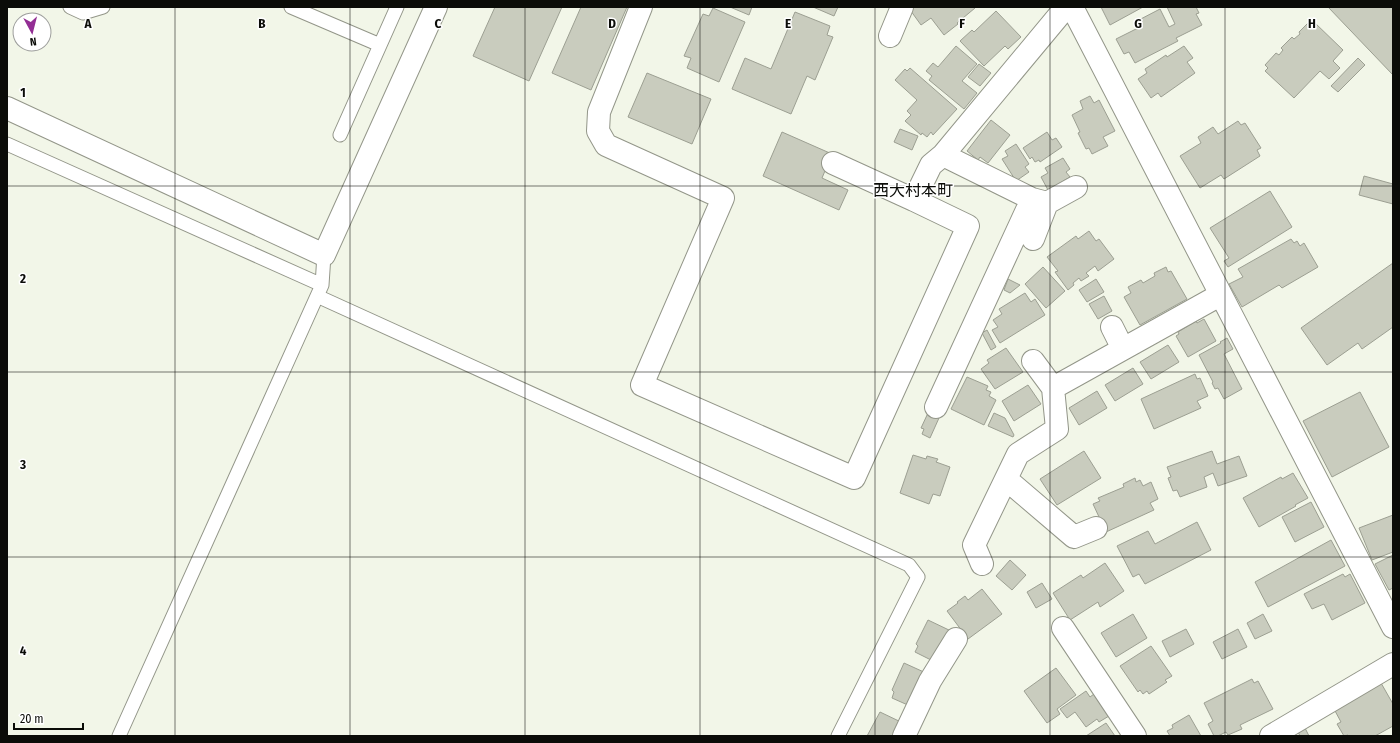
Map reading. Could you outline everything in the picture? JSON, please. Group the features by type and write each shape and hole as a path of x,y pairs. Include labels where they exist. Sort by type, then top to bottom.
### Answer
{"street":[{"path":"7,108 324,255 436,7"},
{"path":"641,7 599,112 598,131 606,144 723,198 642,385 854,478 968,226 833,163"},
{"path":"890,36 902,7"},
{"path":"914,200 931,165 943,155 1066,7"},
{"path":"1072,7 1393,627"},
{"path":"943,155 1039,201"},
{"path":"936,407 1039,201 1076,188"},
{"path":"1033,239 1039,201"},
{"path":"1053,388 1220,295"},
{"path":"1112,327 1123,349"},
{"path":"982,564 974,545 1018,454 1057,429 1053,388 1033,361"},
{"path":"1006,479 1074,537 1096,528"},
{"path":"1063,628 1135,736"},
{"path":"904,736 930,681 956,639"},
{"path":"1271,736 1393,664"}],"lane":[{"path":"70,7 83,13 103,7"},
{"path":"291,7 380,45"},
{"path":"340,135 397,7"},
{"path":"7,144 909,565 918,577 838,736"},
{"path":"120,736 320,291 324,255"}],"building":[{"path":"495,7 562,7 529,81 473,56"},
{"path":"581,7 627,7 591,90 552,73"},
{"path":"730,7 752,7 749,15"},
{"path":"813,7 838,7 834,16"},
{"path":"908,7 975,8 944,35 931,18 921,25"},
{"path":"1101,7 1143,7 1110,25"},
{"path":"1167,7 1196,7 1199,13 1196,14 1202,25 1176,38 1178,41 1135,63 1129,52 1124,54 1116,39 1138,28 1135,22 1160,9 1169,27 1175,24"},
{"path":"1328,7 1393,7 1393,75"},
{"path":"713,8 745,22 719,82 687,68 691,58 684,56 703,14 709,16"},
{"path":"996,11 1021,37 1008,49 1005,46 984,66 960,41 972,30 974,32"},
{"path":"795,12 830,26 827,35 833,37 815,80 807,76 791,114 732,89 745,58 771,69"},
{"path":"1311,22 1314,22 1343,50 1333,61 1340,68 1329,79 1320,71 1294,98 1265,71 1268,68 1265,65 1276,53 1279,55 1283,50 1281,48 1292,37 1294,39 1300,34 1299,32"},
{"path":"956,46 977,64 962,81 977,93 964,109 929,80 932,76 926,71 933,63 938,67"},
{"path":"1184,46 1193,58 1187,62 1195,73 1161,97 1158,93 1151,98 1138,79 1147,73 1145,69 1166,55 1167,57"},
{"path":"1358,58 1365,65 1338,92 1331,86"},
{"path":"979,64 991,73 980,86 968,77"},
{"path":"910,68 957,109 933,135 931,132 927,137 922,133 921,135 905,121 911,115 907,111 917,100 895,80 905,69 907,71"},
{"path":"647,73 711,99 692,144 628,117"},
{"path":"1090,96 1094,103 1099,100 1115,131 1103,137 1108,146 1092,154 1089,148 1086,149 1078,133 1080,132 1072,115 1083,109 1080,101"},
{"path":"991,120 1010,135 988,163 980,157 978,160 967,151"},
{"path":"1238,121 1241,125 1245,123 1261,148 1257,150 1260,156 1224,179 1221,175 1200,188 1180,156 1201,143 1198,137 1213,127 1218,134"},
{"path":"900,129 918,136 912,150 894,142"},
{"path":"782,132 832,154 822,178 848,190 839,210 763,176"},
{"path":"1047,132 1052,140 1056,138 1062,147 1040,162 1039,160 1035,162 1032,157 1030,159 1023,148"},
{"path":"1016,144 1029,164 1025,167 1029,172 1016,181 1002,159 1008,156 1005,151"},
{"path":"1063,158 1070,169 1066,172 1070,177 1048,190 1041,177 1048,173 1045,168"},
{"path":"1364,176 1393,184 1393,204 1359,195"},
{"path":"1270,191 1292,227 1228,267 1224,261 1229,258 1210,228"},
{"path":"1089,231 1096,241 1099,239 1114,259 1098,271 1095,266 1086,273 1089,276 1081,281 1079,278 1068,290 1055,272 1058,271 1047,257 1076,236 1078,239"},
{"path":"1291,239 1294,243 1297,241 1300,246 1304,243 1318,267 1282,288 1279,285 1242,307 1229,284 1243,277 1238,269"},
{"path":"1393,263 1393,327 1362,349 1358,343 1327,365 1301,328"},
{"path":"1043,267 1065,291 1046,308 1025,284"},
{"path":"1166,267 1168,272 1171,271 1187,299 1140,325 1124,297 1131,293 1128,287 1141,280 1143,283 1155,276 1154,273"},
{"path":"1008,279 1020,285 1010,293 1004,290"},
{"path":"1096,279 1104,292 1087,302 1079,290"},
{"path":"1025,293 1031,302 1035,299 1045,315 1000,343 992,330 998,327 993,320 1002,314 999,309"},
{"path":"1104,296 1112,311 1098,319 1089,304"},
{"path":"1204,319 1216,341 1188,357 1176,336 1179,334 1178,332 1196,321 1197,323"},
{"path":"987,330 996,347 991,350 982,333"},
{"path":"1227,338 1233,349 1224,354 1242,389 1224,399 1218,388 1215,389 1199,355"},
{"path":"1168,345 1179,362 1151,379 1140,362"},
{"path":"1006,348 1023,372 995,389 981,369 989,363 987,360"},
{"path":"1133,368 1143,384 1115,401 1105,385"},
{"path":"1195,374 1197,379 1200,378 1208,396 1197,401 1201,408 1154,429 1141,399"},
{"path":"967,377 988,386 986,390 991,392 989,396 996,400 984,425 951,409"},
{"path":"1028,385 1041,404 1014,421 1002,401"},
{"path":"1097,391 1107,408 1079,425 1069,408"},
{"path":"1360,392 1389,447 1332,477 1303,421"},
{"path":"928,413 939,418 930,438 922,434 924,429 921,428"},
{"path":"994,413 1005,418 1014,435 1013,437 988,426"},
{"path":"1084,451 1101,478 1057,505 1040,479"},
{"path":"1212,451 1217,464 1239,456 1247,476 1218,486 1213,473 1204,477 1207,487 1180,497 1177,490 1173,491 1168,478 1171,477 1167,467"},
{"path":"913,455 926,459 927,456 938,459 936,462 950,467 940,496 933,494 929,504 900,493"},
{"path":"1293,473 1308,498 1259,527 1243,498 1281,477 1282,479"},
{"path":"1135,478 1136,482 1140,480 1143,486 1151,482 1158,499 1150,503 1154,510 1106,532 1093,504 1100,501 1098,498 1124,487 1123,484"},
{"path":"1311,502 1324,527 1295,542 1282,517"},
{"path":"1393,515 1393,552 1372,560 1359,528"},
{"path":"1197,522 1211,550 1145,584 1139,574 1133,577 1117,546 1148,531 1155,544"},
{"path":"1331,540 1345,566 1268,607 1255,582"},
{"path":"1393,555 1393,588 1389,590 1375,564"},
{"path":"1010,560 1026,575 1012,590 996,576"},
{"path":"1105,563 1124,591 1100,607 1098,602 1070,620 1053,593 1081,575 1083,578"},
{"path":"1343,574 1345,577 1350,574 1365,603 1332,620 1324,604 1312,609 1304,594"},
{"path":"1042,583 1052,599 1036,608 1027,592"},
{"path":"982,589 1002,614 968,639 947,611 965,596 968,600"},
{"path":"1133,614 1147,638 1116,657 1101,633"},
{"path":"1263,614 1272,631 1255,639 1247,623"},
{"path":"928,620 951,631 933,661 915,652 918,646 916,644"},
{"path":"1186,629 1194,644 1170,657 1162,641"},
{"path":"1238,629 1247,647 1222,659 1213,642"},
{"path":"1151,646 1172,676 1165,680 1167,682 1149,694 1147,691 1143,694 1140,690 1138,692 1120,666"},
{"path":"904,663 926,673 910,706 892,698 894,692 892,690"},
{"path":"1056,668 1076,695 1057,709 1060,714 1047,723 1024,691"},
{"path":"1252,679 1254,683 1258,681 1273,709 1240,725 1242,729 1228,735 1226,732 1218,736 1214,736 1208,724 1213,721 1204,703"},
{"path":"1381,683 1393,704 1393,726 1375,736 1344,736 1337,724 1341,722 1334,709"},
{"path":"1086,691 1090,697 1094,694 1109,716 1099,722 1097,719 1086,727 1075,712 1067,718 1060,709"},
{"path":"880,712 903,723 896,736 867,736"},
{"path":"1189,715 1201,736 1170,736 1167,731 1173,728 1172,725"},
{"path":"1106,723 1115,736 1086,736"},
{"path":"1305,728 1309,736 1300,736 1298,732"}],"district":[{"name":"西大村本町","path":"913,190"}]}
